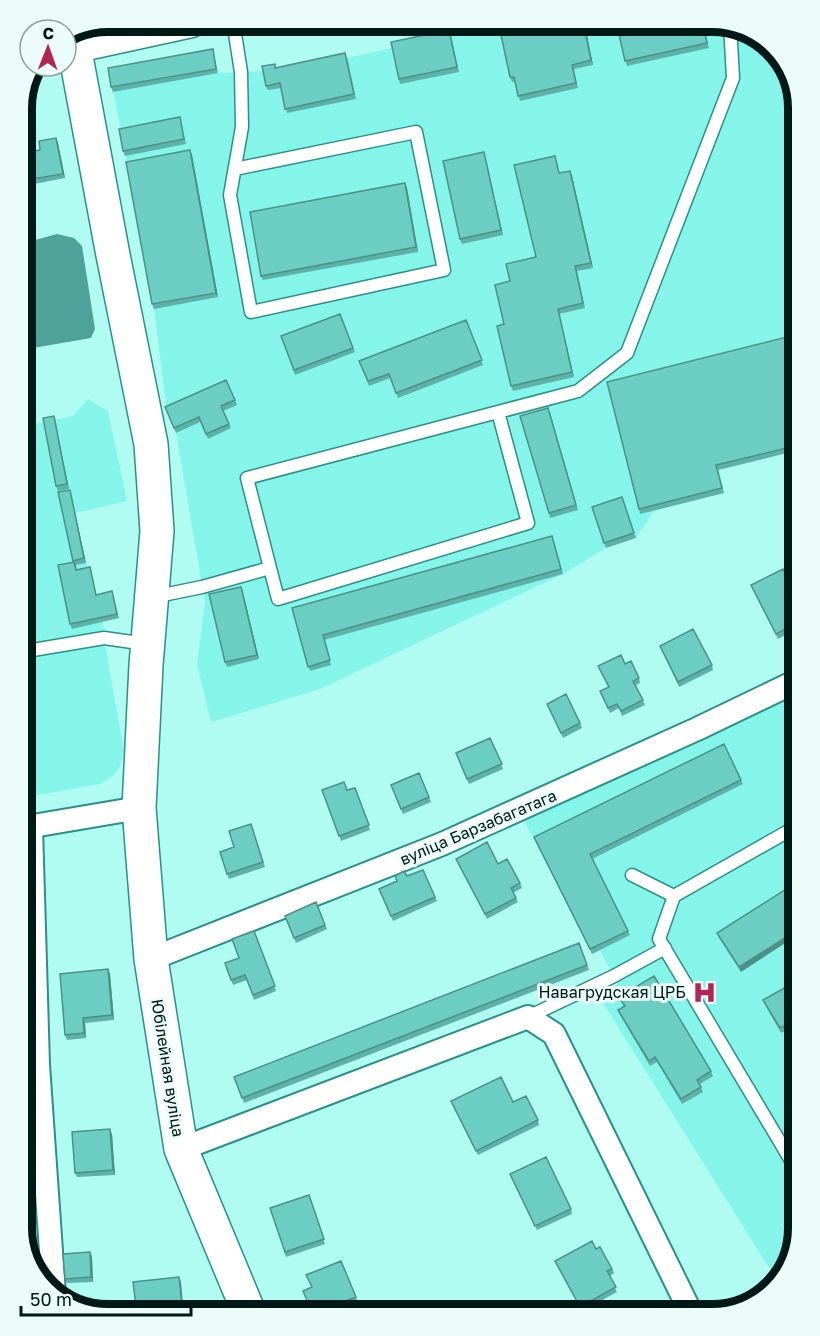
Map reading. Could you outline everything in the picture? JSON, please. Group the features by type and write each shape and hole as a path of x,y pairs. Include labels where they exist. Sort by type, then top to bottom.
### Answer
{"street":[{"path":"78,45 139,32"},
{"name":"Юбілейная вуліца","path":"76,78 151,444 157,531 147,644 139,808 151,959 181,1149 245,1304"},
{"name":"вуліца Барзабагатага","path":"151,959 442,844 788,685"},
{"path":"32,826 139,808"},
{"path":"32,946 53,1282"},
{"path":"181,1149 528,1017 554,1034 687,1304"}],"lane":[{"path":"235,32 241,72 242,127 230,195 251,312 444,270 416,132 235,169"},
{"path":"498,412 528,523 278,599 247,478 498,412 578,392 627,353 733,78 730,34"},
{"path":"151,597 202,587 270,568"},
{"path":"32,650 104,638 147,644"},
{"path":"788,831 674,896 659,939 788,1155"},
{"path":"632,875 674,896"},
{"path":"528,1017 614,976 665,948"}],"shaded area":[{"path":"460,32 718,32 746,39 770,57 781,74 787,92 788,107 788,453 719,470 724,493 654,511 636,538 606,548 563,574 320,689 211,722 197,664 205,602 176,433 167,412 154,309 110,73 214,54 218,73 264,71 278,73"},
{"path":"57,234 74,238 82,246 95,329 91,338 32,347 32,245 35,240"},
{"path":"88,399 108,411 127,501 75,513 103,622 124,751 120,766 114,775 100,784 32,796 32,425 73,416"},
{"name":"Навагрудская ЦРБ","path":"788,694 788,1229 787,1244 781,1262 773,1275 601,1000 618,983 600,951 592,954 524,820"}],"building":[{"path":"449,32 457,67 399,79 391,42"},
{"path":"500,32 585,32 591,60 572,65 576,83 518,96 514,77 510,77"},
{"path":"618,32 704,32 707,43 625,61"},
{"path":"213,49 216,69 111,87 108,68"},
{"path":"345,53 354,94 285,109 280,83 266,86 262,66 275,64 275,68"},
{"path":"180,117 184,139 123,151 119,129"},
{"path":"56,138 63,174 32,179 32,151 40,150 39,141"},
{"path":"190,150 216,293 152,304 126,162"},
{"path":"484,152 501,230 460,239 443,161"},
{"path":"555,156 559,173 570,171 591,263 575,266 583,303 558,309 572,372 511,386 497,326 504,324 495,285 510,281 506,264 536,257 514,165"},
{"path":"405,183 416,247 261,276 250,212"},
{"path":"340,314 353,348 294,370 281,336"},
{"path":"466,320 482,360 396,393 389,374 368,381 359,361"},
{"path":"788,337 788,448 716,465 722,488 639,509 607,382"},
{"path":"226,380 235,400 221,406 229,424 206,434 199,417 174,428 165,407"},
{"path":"548,408 576,505 549,513 520,416"},
{"path":"54,416 67,484 56,486 43,418"},
{"path":"70,490 84,558 73,561 58,492"},
{"path":"622,497 634,533 604,543 592,507"},
{"path":"552,536 561,569 323,635 330,660 308,667 292,608"},
{"path":"74,562 76,570 90,567 96,595 112,591 117,614 70,624 58,565"},
{"path":"783,569 788,579 788,628 776,634 751,585"},
{"path":"241,587 257,655 225,662 209,594"},
{"path":"693,629 712,665 678,682 660,646"},
{"path":"621,655 625,664 631,661 639,678 633,681 643,700 621,711 617,704 608,708 600,691 609,687 598,666"},
{"path":"566,694 580,723 561,733 547,704"},
{"path":"490,738 502,764 467,779 456,753"},
{"path":"724,744 741,780 590,854 628,931 590,949 534,837"},
{"path":"419,773 429,797 401,809 391,785"},
{"path":"344,782 347,790 355,788 369,825 339,836 322,790"},
{"path":"251,824 263,862 227,874 220,852 234,847 229,831"},
{"path":"487,842 498,864 507,859 520,883 511,888 516,898 485,914 456,859"},
{"path":"423,870 435,897 391,916 379,889 397,881 395,876 404,871 407,876"},
{"path":"788,888 788,936 739,967 717,933"},
{"path":"316,902 325,925 294,938 285,916"},
{"path":"254,931 275,986 253,995 245,975 231,980 225,963 239,958 232,939"},
{"path":"579,943 587,965 242,1098 234,1077"},
{"path":"108,969 112,1015 83,1018 84,1033 65,1035 60,974"},
{"path":"654,976 711,1071 697,1080 701,1087 681,1099 655,1057 649,1061 618,1010 625,1006 619,997"},
{"path":"786,987 788,991 788,1024 780,1028 763,1000"},
{"path":"501,1077 513,1102 526,1096 538,1120 476,1151 451,1101"},
{"path":"110,1129 113,1170 75,1173 72,1132"},
{"path":"546,1157 571,1209 535,1226 510,1174"},
{"path":"309,1195 324,1239 285,1252 270,1208"},
{"path":"592,1241 596,1249 600,1247 612,1269 607,1271 616,1287 585,1304 578,1304 555,1261"},
{"path":"90,1252 91,1277 65,1279 63,1254"},
{"path":"341,1261 356,1297 338,1304 308,1304 303,1291 312,1287 306,1275"},
{"path":"179,1277 182,1304 136,1304 133,1282"}],"place":[{"name":"Навагрудская ЦРБ","path":"704,992"}]}
